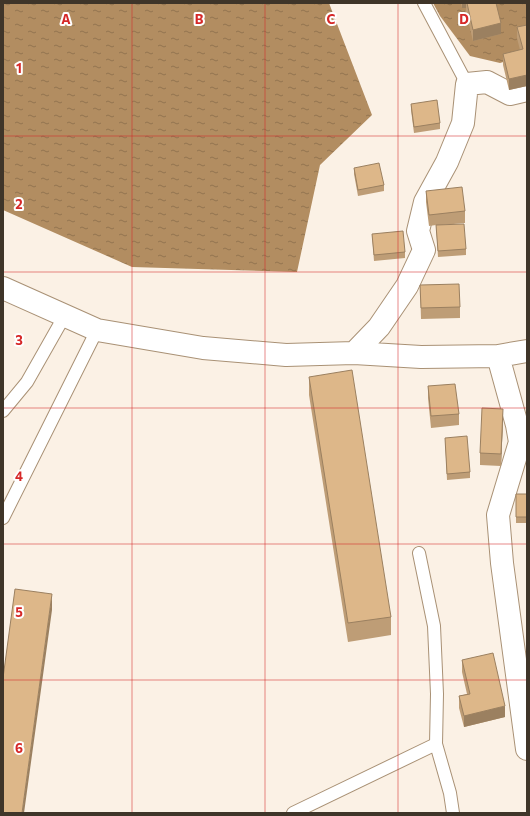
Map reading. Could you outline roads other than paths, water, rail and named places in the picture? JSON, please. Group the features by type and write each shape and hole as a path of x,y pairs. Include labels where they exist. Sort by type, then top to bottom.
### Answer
{"street":[{"path":"354,353 379,327 407,286 424,250 418,230 425,202 447,162 463,123 467,84 487,82 510,94 527,90"},
{"path":"3,288 97,330 211,349 286,355 354,353 421,357 498,356 527,350"},
{"path":"498,356 517,425 520,442 498,515 502,563 527,749"}],"lane":[{"path":"424,3 467,84"},
{"path":"3,411 27,382 64,315"},
{"path":"3,518 97,330"},
{"path":"419,553 434,626 437,694 436,744 450,793 453,813"},
{"path":"293,813 436,744"}],"water":[{"path":"3,3 329,3 372,115 320,165 297,272 132,267 3,210"},
{"path":"433,3 527,3 527,55 500,63 470,56 440,16"}]}
